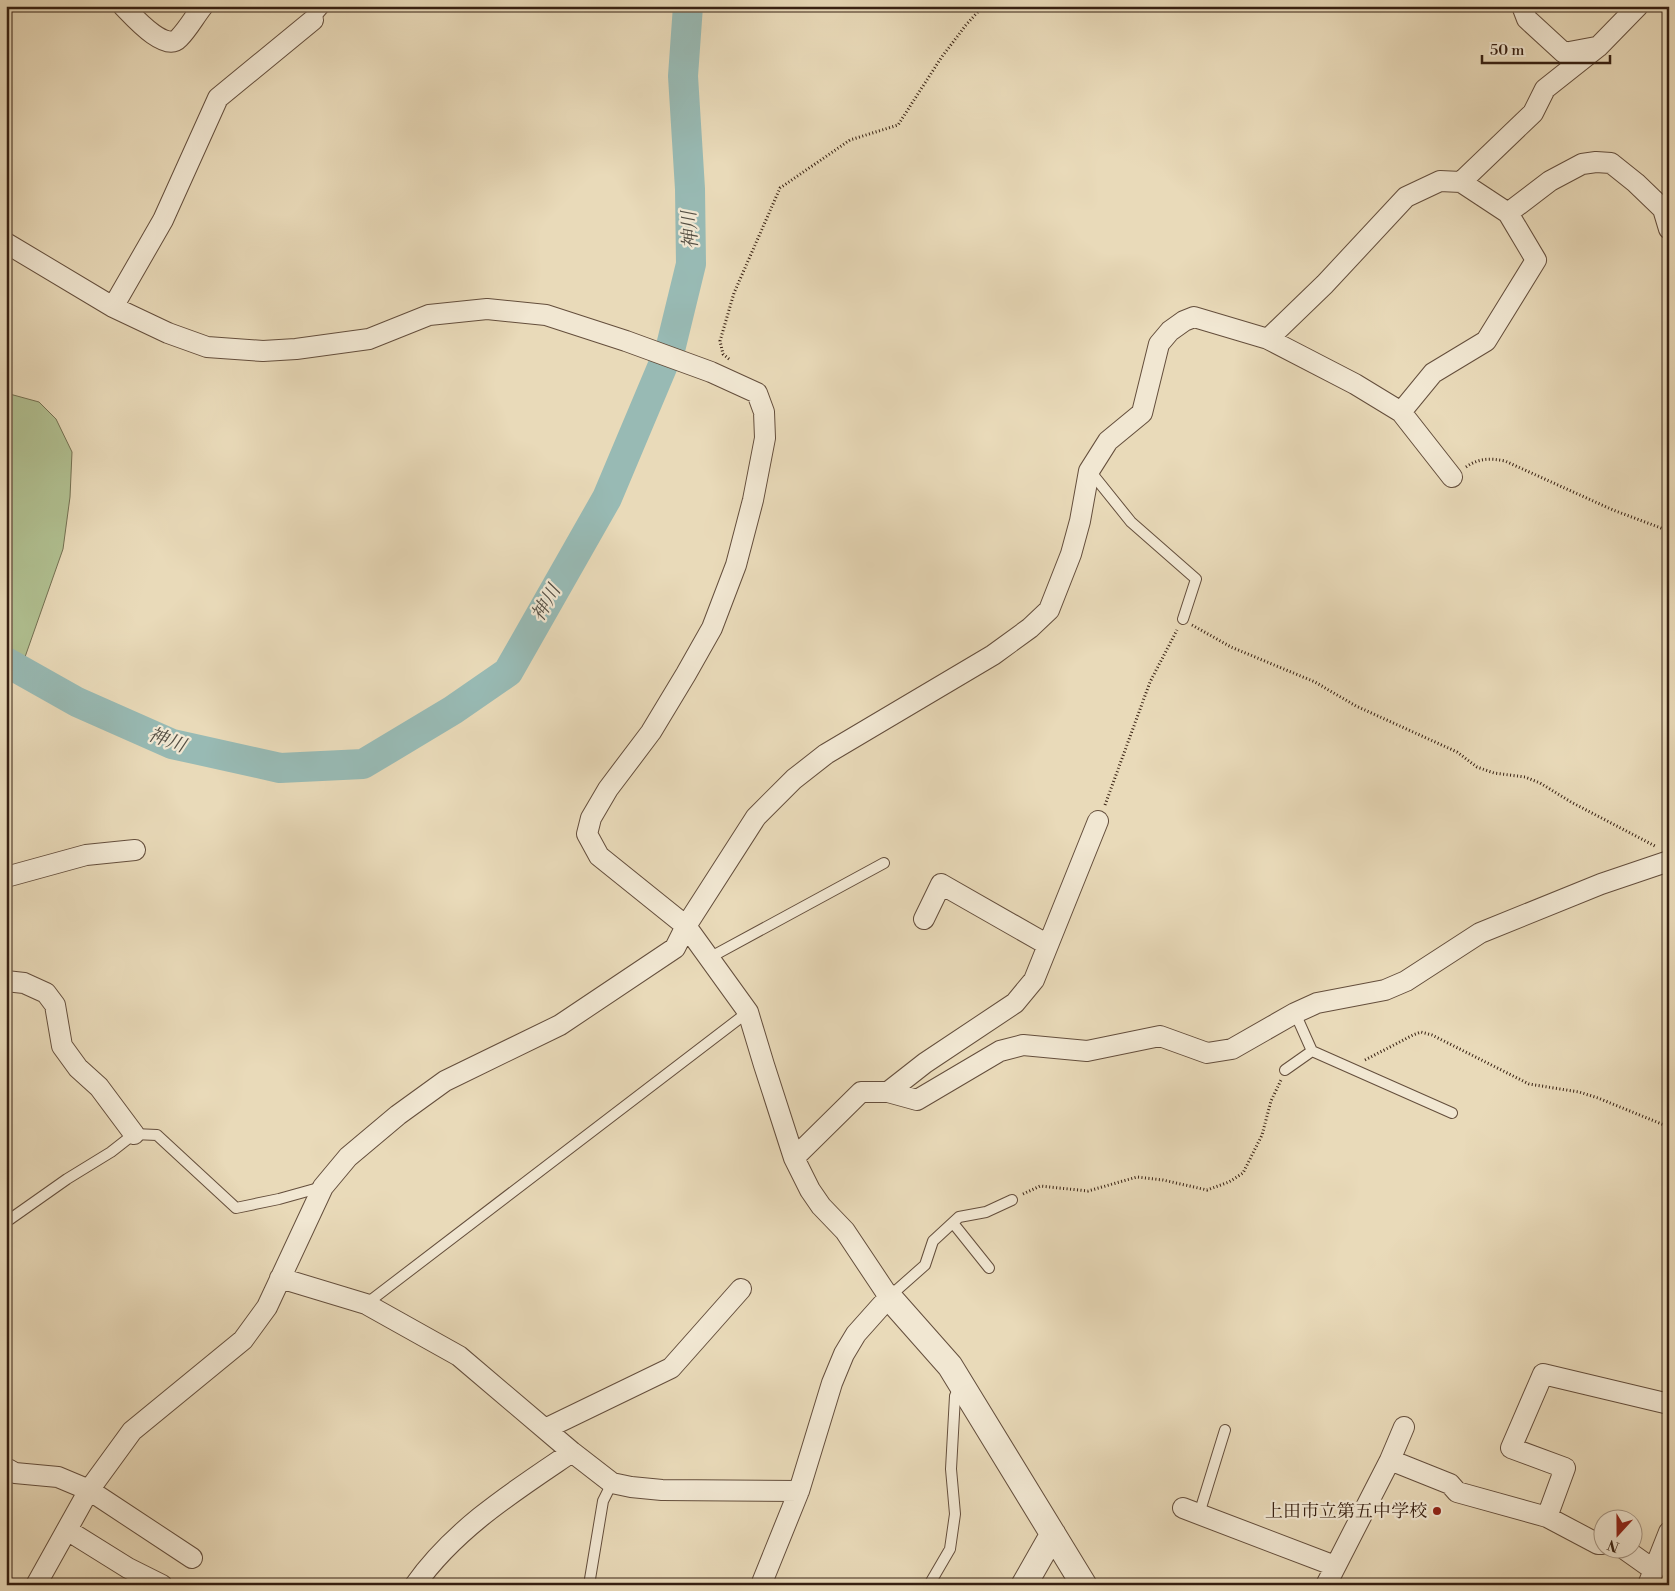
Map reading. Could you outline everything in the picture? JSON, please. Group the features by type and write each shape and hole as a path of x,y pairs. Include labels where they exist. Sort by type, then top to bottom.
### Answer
{"street":[{"path":"122,6 158,38 170,42 178,40 203,6"},
{"path":"1522,6 1527,19 1564,53 1598,47"},
{"path":"1462,182 1533,112 1545,89 1598,47 1638,6"},
{"path":"113,307 163,220 218,98 319,13"},
{"path":"1508,213 1550,180 1582,164 1596,162 1611,163 1636,183 1662,208 1669,229"},
{"path":"1268,339 1324,284 1406,197 1440,181 1462,182 1508,213 1536,260 1486,340 1433,373 1401,412"},
{"path":"6,243 113,307 168,333 207,347 263,351 296,349 369,339 429,316 487,308 546,315 626,341 711,372 757,393 764,412 765,438 753,500 736,565 712,628 651,732 608,789 591,818 587,834 599,856 686,926 748,1012 794,1158 810,1190 821,1206 845,1231 889,1297 950,1366 1084,1585"},
{"path":"36,1585 89,1490 132,1431 242,1340 267,1307 323,1187 348,1157 398,1115 445,1081 560,1025 675,948 686,926 756,817 794,779 826,754 993,655 1030,628 1049,610 1071,554 1080,522 1089,470 1108,441 1142,413 1160,344 1170,331 1184,321 1194,317 1268,339 1355,384 1401,412 1452,477"},
{"path":"888,1092 925,1063 1015,1003 1034,980 1098,821"},
{"path":"6,878 86,855 135,850"},
{"path":"794,1158 861,1092 888,1092 917,1100 1000,1051 1023,1045 1087,1051 1160,1036 1207,1052 1232,1049 1295,1013 1317,1003 1385,990 1406,981 1480,933 1665,855"},
{"path":"924,919 941,884 1048,945"},
{"path":"6,981 24,983 46,993 55,1004 62,1046 78,1068 99,1087 134,1134"},
{"path":"280,1278 366,1304 459,1356 572,1452 612,1483 662,1490 799,1491"},
{"path":"545,1429 671,1368 741,1290"},
{"path":"761,1585 799,1491 832,1383 844,1354 856,1334 889,1297"},
{"path":"1547,1517 1565,1468 1512,1448 1543,1374 1669,1404"},
{"path":"1326,1585 1390,1460 1404,1427"},
{"path":"415,1585 429,1566 470,1525 572,1452"},
{"path":"1390,1460 1450,1484 1457,1492 1547,1517 1592,1541"},
{"path":"6,1468 16,1473 58,1477 89,1490 192,1558"},
{"path":"1191,1511 1335,1566"},
{"path":"67,1530 128,1568 162,1585"},
{"path":"1633,1558 1651,1577 1669,1532"},
{"path":"1024,1585 1053,1534"}],"lane":[{"path":"1089,470 1131,522 1196,579 1183,619"},
{"path":"709,958 884,863"},
{"path":"366,1304 748,1012"},
{"path":"1295,1013 1312,1051 1452,1113"},
{"path":"1285,1070 1312,1051"},
{"path":"6,1222 67,1179 111,1152 134,1134 157,1136 236,1208 323,1187"},
{"path":"889,1297 925,1265 933,1242 959,1217 986,1212 1012,1200"},
{"path":"953,1223 988,1268"},
{"path":"929,1585 950,1549 955,1514 951,1469 955,1396 961,1384"},
{"path":"1191,1511 1224,1430"},
{"path":"589,1585 603,1501 612,1483"}],"path":[{"path":"730,360 723,354 720,341 734,293 780,188 850,140 898,125 941,58 966,24 983,6"},
{"path":"1452,477 1474,462 1491,458 1505,460 1612,510 1669,531"},
{"path":"1098,821 1150,682 1183,619 1231,647 1315,682 1356,706 1457,752 1477,767 1494,773 1525,777 1540,783 1665,855"},
{"path":"1350,1068 1421,1032 1432,1035 1529,1084 1579,1092 1669,1127"},
{"path":"1012,1200 1040,1186 1088,1191 1137,1177 1163,1180 1207,1190 1229,1182 1243,1174 1262,1135 1271,1101 1285,1070"}],"green space":[{"path":"6,393 39,402 56,419 72,452 70,497 63,549 25,657 6,691"}],"waterway":[{"name":"神川","path":"6,662 77,702 172,744 280,768 363,764 453,710 508,672 607,498 671,346 691,264 690,189 683,76 688,6"}],"place":[{"name":"上田市立第五中学校","path":"1437,1511"}]}
